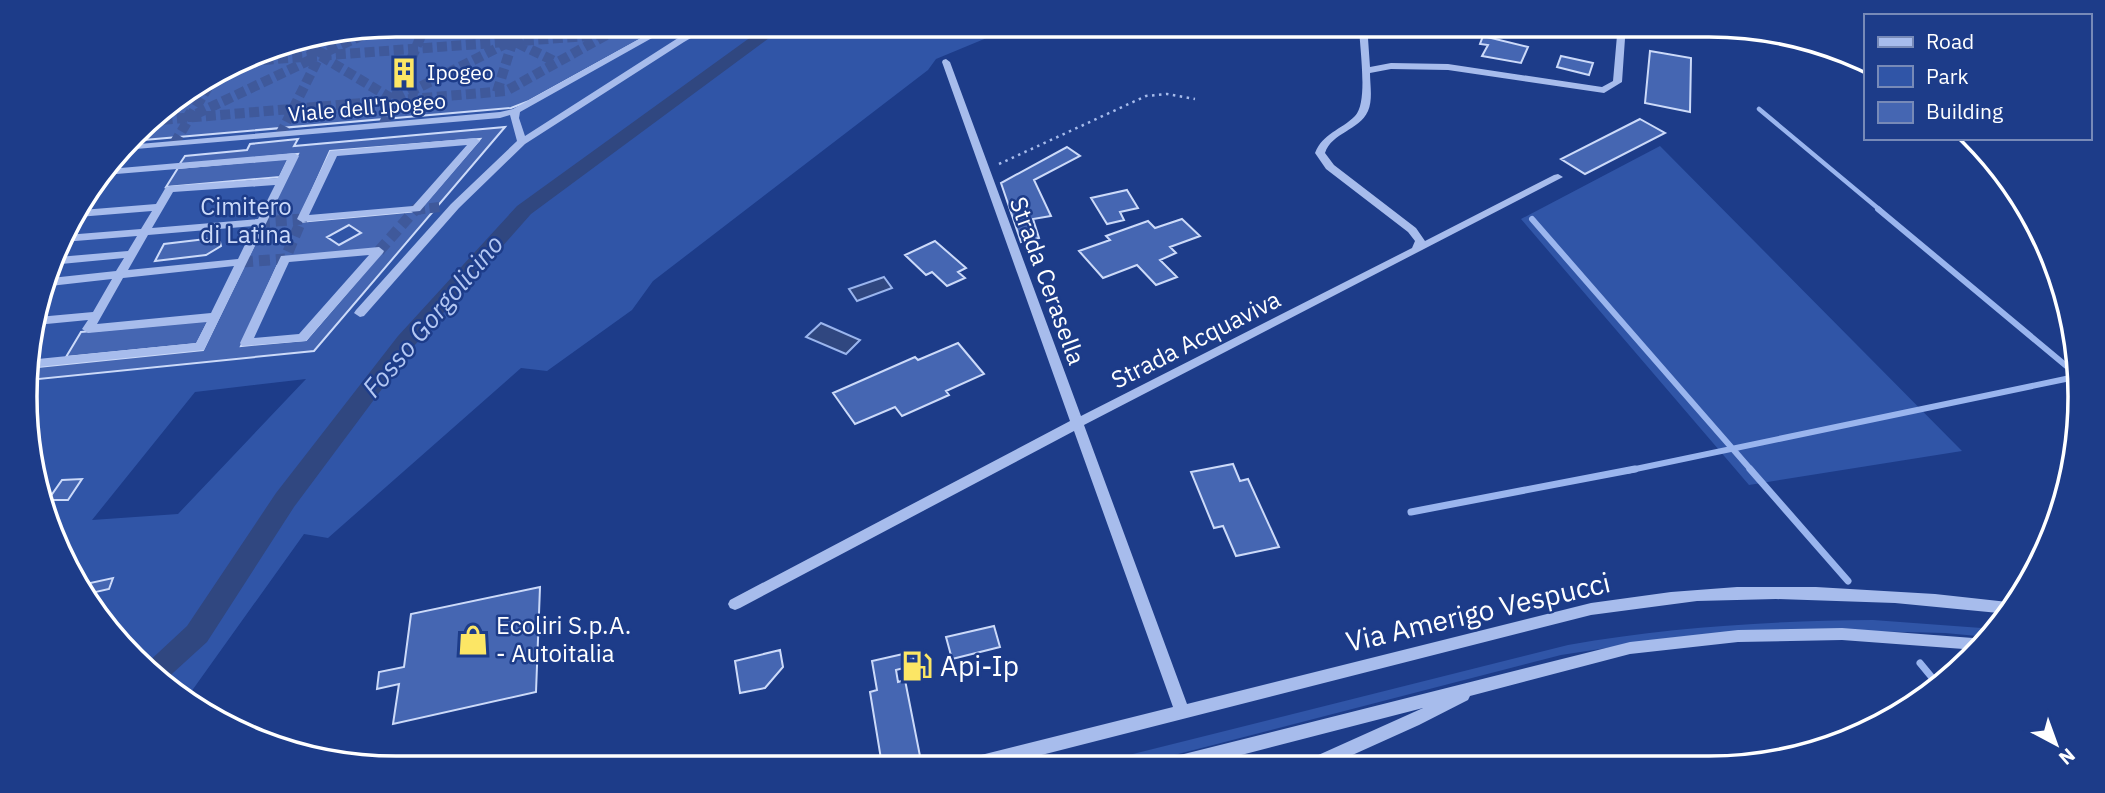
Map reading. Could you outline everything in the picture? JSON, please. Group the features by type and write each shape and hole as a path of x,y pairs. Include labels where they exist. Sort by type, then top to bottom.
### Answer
{"street":[{"name":"Viale dell'Ipogeo","path":"137,147 500,115 516,111 650,37"},
{"path":"360,313 455,206 522,142 687,37"},
{"path":"1363,37 1366,96 1363,113 1329,138 1320,153 1330,167 1412,230 1420,241 1417,250"},
{"path":"1364,71 1391,66 1448,67 1604,90 1617,82 1621,37"},
{"name":"Strada Cerasella","path":"946,62 1182,711"},
{"path":"516,111 514,118 522,142"},
{"path":"475,141 416,209 302,219 333,153 475,141"},
{"path":"39,363 200,347 294,156 116,171"},
{"name":"Strada Acquaviva","path":"735,604 1076,424 1558,177"},
{"path":"215,317 88,329 170,189 282,181"},
{"path":"440,207 455,206"},
{"path":"86,215 160,207"},
{"path":"73,238 261,222"},
{"path":"379,251 302,338 246,343 285,259 325,256 379,251"},
{"path":"64,260 132,254"},
{"path":"56,281 242,262"},
{"path":"45,320 97,315"},
{"name":"Via Amerigo Vespucci","path":"1008,756 1591,609 1683,597 1906,596 2001,607"},
{"path":"1206,756 1630,648 1738,636 1842,634 1970,643"},
{"path":"1333,756 1414,720 1483,684"}],"path":[{"path":"985,171 1146,96 1167,94 1195,99"}],"green space":[{"name":"Cimitero di Latina","path":"396,37 989,37 936,59 928,70 653,281 632,310 547,371 521,368 328,538 304,534 191,692 142,651 111,616 74,556 49,490 40,443 37,396 40,350 56,281 74,237 111,177 142,142 177,111 217,85 259,64 303,49 350,40","holes":["306,379 178,514 92,520 195,392"]},
{"path":"1660,146 1962,451 1749,485 1521,219"},
{"path":"1873,620 1984,628 1977,636 1864,631 1678,637 1561,655 1171,756 1125,756 1568,645 1720,626"}],"shaded area":[{"path":"884,277 892,288 857,301 849,289"},
{"path":"821,323 860,340 846,354 806,337"}],"building":[{"name":"Ipogeo","path":"396,37 645,37 529,101 511,108 144,140 177,111 237,74 281,56 326,44"},
{"path":"1483,37 1487,37 1528,47 1521,63 1482,56 1488,45 1480,44"},
{"path":"1650,51 1691,58 1690,112 1645,103"},
{"path":"1561,56 1593,63 1589,75 1557,67"},
{"path":"1640,119 1665,133 1585,174 1561,159"},
{"path":"505,127 314,351 38,379 39,367 203,350 298,154 179,165 185,156 247,150 250,144 298,139 294,146","holes":["480,139 418,211 298,222 330,151","349,225 361,233 339,245 327,237","384,249 306,340 241,346 281,258"]},
{"path":"1067,147 1080,156 1034,180 1051,216 1033,219 1039,238 1021,242 1001,183"},
{"path":"289,158 280,177 166,187 178,168"},
{"path":"1127,190 1138,208 1120,212 1124,220 1107,224 1091,198"},
{"path":"1182,219 1200,236 1170,247 1176,253 1160,260 1177,277 1156,285 1137,265 1103,278 1079,251 1110,240 1106,236 1148,221 1155,228"},
{"path":"214,238 221,246 206,255 155,261 164,244"},
{"path":"935,241 966,268 958,272 965,278 947,286 932,272 926,275 905,255"},
{"path":"209,320 197,344 66,357 81,332"},
{"path":"958,343 984,374 946,391 949,395 902,416 895,407 855,424 833,393 915,357 918,360"},
{"path":"1233,464 1240,481 1248,479 1279,547 1236,556 1223,526 1214,528 1191,472"},
{"path":"82,479 68,500 52,500 51,496 62,480"},
{"path":"113,578 109,589 95,592 90,583"},
{"name":"Ecoliri S.p.A. - Autoitalia","path":"540,587 536,692 393,724 399,684 377,689 379,672 404,667 411,614"},
{"path":"994,626 1000,647 952,659 946,637"},
{"path":"780,650 783,667 765,688 740,693 735,661"},
{"path":"912,652 915,665 896,670 898,682 905,680 920,756 881,756 870,692 877,690 872,661"}],"waterway":[{"name":"Fosso Gorgolicino","path":"160,668 197,634 285,500 406,341 524,210 762,37"},
{"path":"1759,109 1880,210"},
{"path":"1878,209 2066,366"},
{"path":"1532,219 1733,449"},
{"path":"1733,449 2067,379"},
{"path":"1626,471 1733,449"},
{"path":"1733,449 1752,471"},
{"path":"1411,512 1635,469"},
{"path":"1750,469 1848,581"},
{"path":"1920,663 1933,678"}],"tunnel":[{"path":"416,49 421,37"},
{"path":"505,37 512,40"},
{"path":"513,40 519,37"},
{"path":"514,41 574,37"},
{"path":"497,92 506,91 603,37"},
{"path":"328,51 352,40"},
{"path":"514,41 556,62"},
{"path":"394,100 510,42"},
{"path":"416,49 510,42"},
{"path":"497,92 513,42"},
{"path":"320,55 325,44"},
{"path":"308,48 320,55"},
{"path":"320,56 416,49"},
{"path":"394,100 416,49"},
{"path":"272,59 320,56"},
{"path":"293,109 320,56"},
{"path":"320,56 394,100"},
{"path":"190,117 312,59"},
{"path":"190,117 205,92"},
{"path":"394,100 497,92"},
{"path":"293,109 394,100"},
{"path":"383,126 394,100"},
{"path":"190,117 293,109"},
{"path":"280,135 293,109"},
{"path":"179,110 190,117"},
{"path":"167,119 190,117"},
{"path":"174,144 190,117"},
{"path":"415,210 440,207"},
{"path":"415,210 421,209"},
{"path":"379,251 415,210"},
{"path":"242,262 285,259 302,219 262,222"}],"place":[{"name":"Ipogeo","path":"404,73"},
{"name":"Ecoliri S.p.A. - Autoitalia","path":"473,640"},
{"name":"Api-Ip","path":"917,666"}]}
